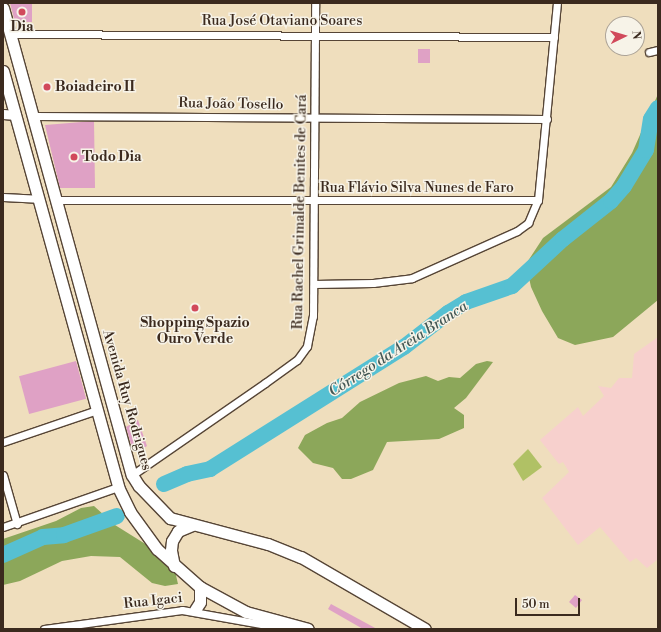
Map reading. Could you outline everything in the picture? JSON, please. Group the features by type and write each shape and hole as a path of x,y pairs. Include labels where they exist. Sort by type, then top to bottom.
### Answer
{"main road":[{"name":"Avenida Ruy Rodrigues","path":"3,8 132,475 153,502 170,518 268,544 301,557 425,629"},
{"path":"3,71 16,115 37,199 118,487 130,512 149,539 174,566 200,587 246,612 298,629"},
{"path":"37,199 56,200"},
{"path":"118,487 122,480 132,475"},
{"path":"174,566 171,550 172,541 178,531 192,525"},
{"path":"195,610 200,602 200,587"}],"street":[{"name":"Rua Rachel Grimalde Benites de Cará","path":"132,475 296,360 307,346 312,333 314,284 315,3"},
{"path":"314,284 394,281 426,273 517,231 528,223 538,200 557,3"},
{"name":"Rua José Otaviano Soares","path":"10,34 315,34 554,37"},
{"path":"649,52 658,50"},
{"path":"3,114 16,115"},
{"name":"Rua João Tosello","path":"34,116 547,119"},
{"path":"3,197 37,199"},
{"name":"Rua Flávio Silva Nunes de Faro","path":"56,200 314,202 538,200"},
{"path":"3,442 97,410"},
{"path":"3,475 17,524"},
{"path":"3,527 17,524 118,487"},
{"name":"Rua Igaci","path":"45,629 156,612 195,610 298,629"}],"shaded area":[{"path":"658,337 658,559 647,568 636,558 630,562 600,527 578,545 542,498 569,472 563,462 559,464 540,440 578,407 583,416 604,396 598,386 611,388 619,378 632,378 634,354"}],"green space":[{"path":"658,94 658,300 613,337 575,345 558,338 542,311 531,287 526,264 543,238 611,187 632,153"},
{"path":"487,361 493,362 466,398 454,408 464,415 464,428 439,439 387,442 373,470 351,479 342,479 333,468 313,463 298,448 305,435 327,423 342,418 360,402 399,383 426,376 438,381 449,377 460,378 476,364"},
{"path":"528,449 542,467 523,481 513,464"},
{"path":"94,506 115,525 155,550 175,571 178,584 165,586 152,583 120,557 91,556 62,561 20,581 3,585 3,539 56,521 81,508"}],"building":[{"name":"Dia","path":"10,3 32,3 32,22 15,22"},
{"path":"418,49 430,49 430,63 418,63"},
{"name":"Todo Dia","path":"94,121 95,188 60,188 45,125"},
{"path":"76,361 86,399 29,414 19,376"},
{"path":"138,420 147,446 139,451 132,448 126,427"},
{"path":"575,595 582,600 576,608 569,602"},
{"path":"331,604 377,629 363,629 328,609"}],"waterway":[{"name":"Córrego da Areia Branca","path":"164,484 187,474 210,469 404,347 448,313 466,302 512,286 563,239 611,201 624,186 646,150 651,119 658,108"},
{"name":"Córrego da Areia Branca","path":"3,555 43,537 64,535 117,516"}],"place":[{"name":"Dia","path":"22,12"},
{"name":"Boiadeiro II","path":"47,87"},
{"name":"Todo Dia","path":"74,157"},
{"name":"Shopping Spazio Ouro Verde","path":"195,308"}]}
